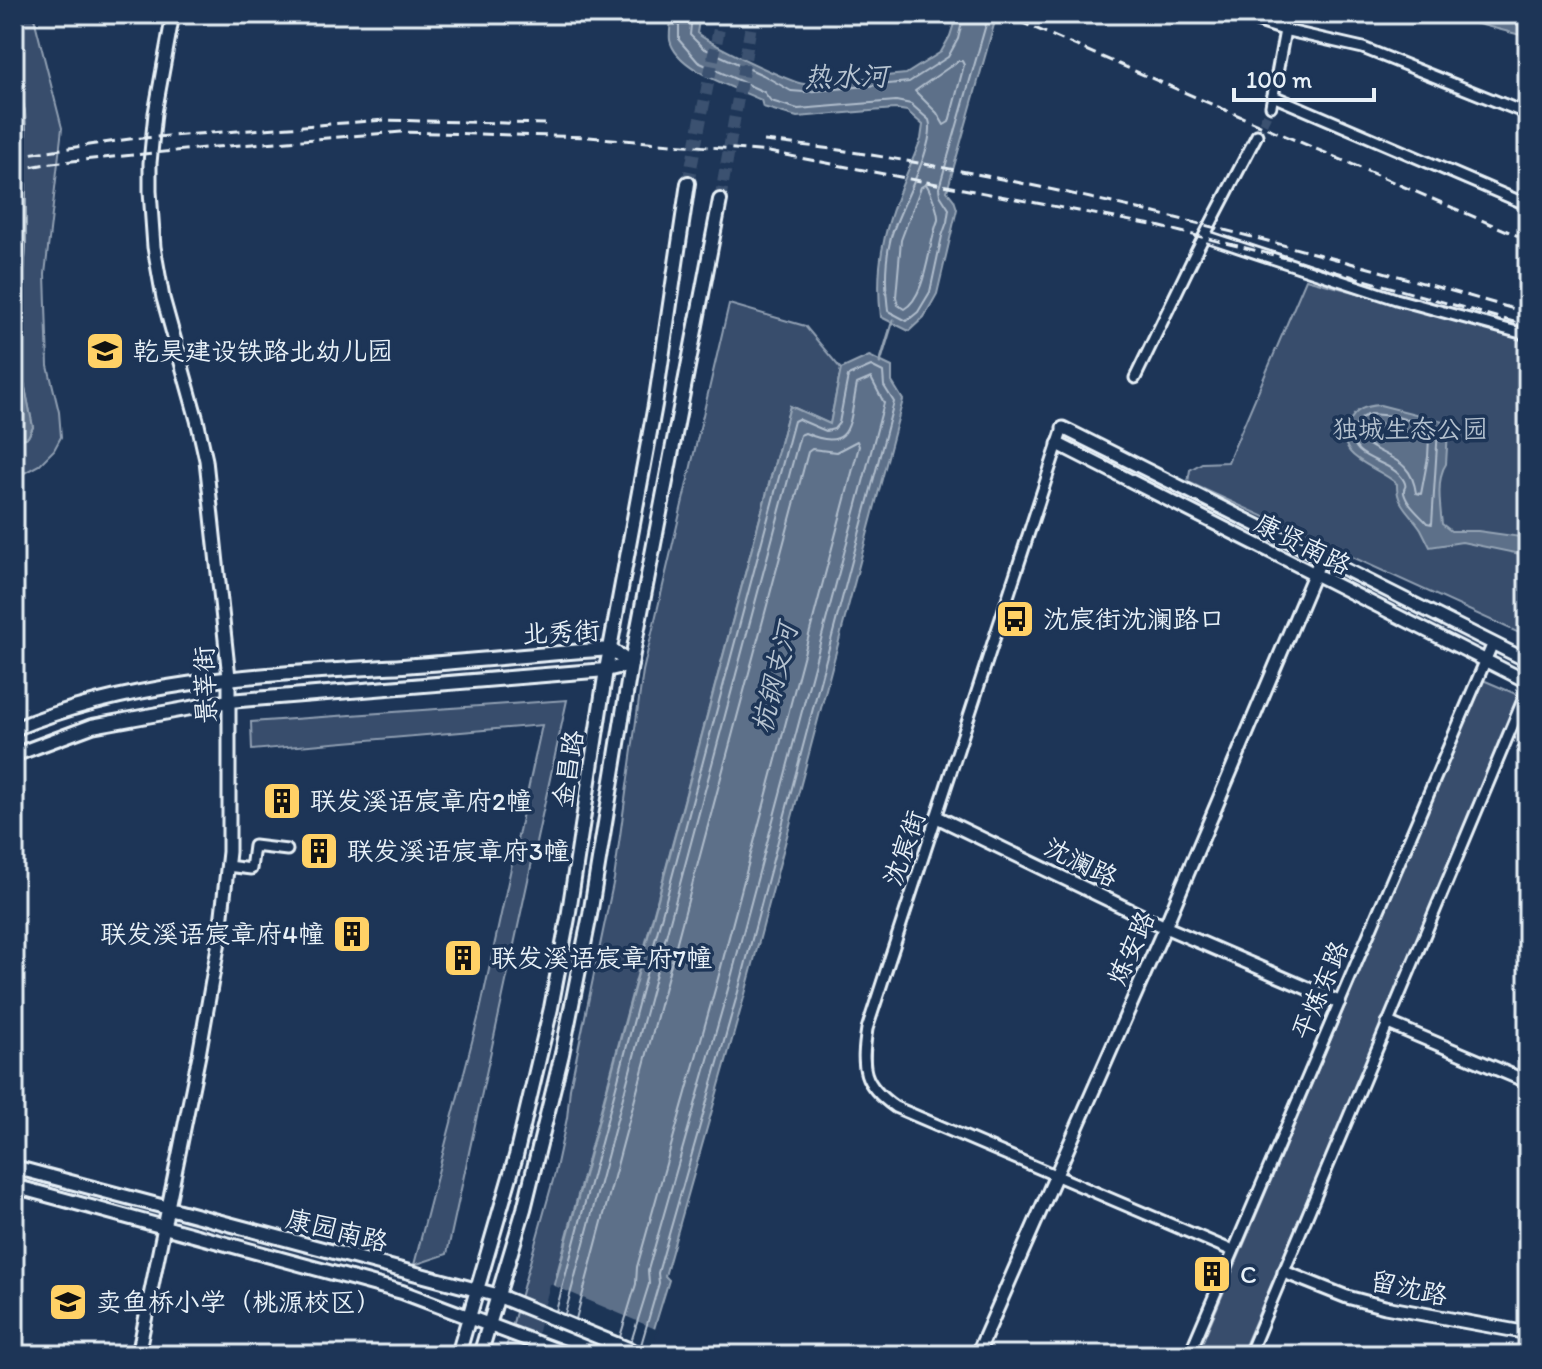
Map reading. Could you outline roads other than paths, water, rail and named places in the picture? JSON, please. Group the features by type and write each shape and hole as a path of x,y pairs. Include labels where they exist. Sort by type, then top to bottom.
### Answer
{"main road":[{"name":"金昌路","path":"458,1355 516,1156 551,1008 606,670 655,405 688,183"},
{"name":"金昌路","path":"480,1355 524,1209 562,1054 590,915 631,664 720,200"},
{"name":"北秀街","path":"14,729 43,717 109,700 229,677 610,649 631,664"},
{"name":"北秀街","path":"14,755 92,726 229,701 606,670 631,664"},
{"name":"康园南路","path":"14,1167 477,1289 525,1305 643,1355"},
{"name":"康园南路","path":"14,1186 402,1292 569,1355"}],"street":[{"name":"景莘街","path":"138,1355 169,1209 216,955 227,866 230,774 229,677 206,460 163,298 154,247 150,163 157,97 173,14"},
{"path":"1235,14 1284,30 1363,48 1528,114"},
{"path":"1288,14 1272,101 1528,205"},
{"path":"1135,378 1257,135"},
{"path":"1205,236 1396,299 1528,335"},
{"name":"沈宸街","path":"1055,1175 895,1107 866,1078 863,1064 867,1029 1063,428"},
{"name":"康贤南路","path":"1063,428 1528,661"},
{"name":"康贤南路","path":"1058,444 1528,682"},
{"name":"炼安路","path":"977,1355 1165,927 1321,558"},
{"name":"平炼东路","path":"1189,1355 1493,643"},
{"path":"1249,1355 1528,688"},
{"name":"沈澜路","path":"937,817 1165,927 1339,1002"},
{"path":"227,866 251,869 254,846 287,850"},
{"path":"1388,1023 1528,1082"},
{"path":"1055,1175 1233,1251"},
{"name":"留沈路","path":"1284,1272 1347,1297 1385,1307 1528,1333"}],"water":[{"path":"672,14 700,14 697,33 704,38 767,70 804,84 906,74 941,52 957,14 997,14 947,191 957,209 937,294 924,317 909,331 881,317 880,268 888,225 921,139 923,125 907,111 895,109 797,117 763,107 761,100 708,77 683,60 670,40"},
{"path":"1440,14 1528,14 1528,37"},
{"path":"14,60 26,129 26,246 18,353 33,427 28,437 14,442"},
{"path":"869,356 892,367 892,382 903,400 745,994 665,1276 669,1280 646,1355 536,1355 790,406 830,424 841,369"},
{"path":"1380,405 1443,421 1448,430 1446,464 1440,485 1442,524 1451,531 1478,531 1528,538 1528,566 1525,555 1462,542 1430,547 1402,503 1397,484 1351,454 1346,445 1345,435 1354,414 1365,407"},
{"path":"1528,566 1528,593 1523,586"}],"waterway":[{"name":"杭钢支河","path":"880,363 893,320"}],"tunnel":[{"path":"688,183 722,14"},
{"path":"720,200 753,14"},
{"path":"1257,135 1271,106"}],"railway":[{"path":"1002,14 1528,240"},
{"path":"14,156 130,139 384,120 545,124"},
{"path":"14,170 52,163 401,132 589,137 769,152 1157,226 1294,260 1528,326"},
{"path":"764,141 903,160 1101,201 1285,246 1528,313"}],"place":[{"name":"乾昊建设铁路北幼儿园","path":"105,351"},
{"name":"沈宸街沈澜路口","path":"1015,619"},
{"name":"联发溪语宸章府2幢","path":"282,801"},
{"name":"联发溪语宸章府3幢","path":"319,851"},
{"name":"联发溪语宸章府4幢","path":"352,934"},
{"name":"联发溪语宸章府7幢","path":"463,958"},
{"name":"C","path":"1212,1274"},
{"name":"卖鱼桥小学（桃源校区）","path":"68,1302"}],"water label":[{"name":"热水河","path":"846,76"}],"park label":[{"name":"独城生态公园","path":"1410,429"}]}
